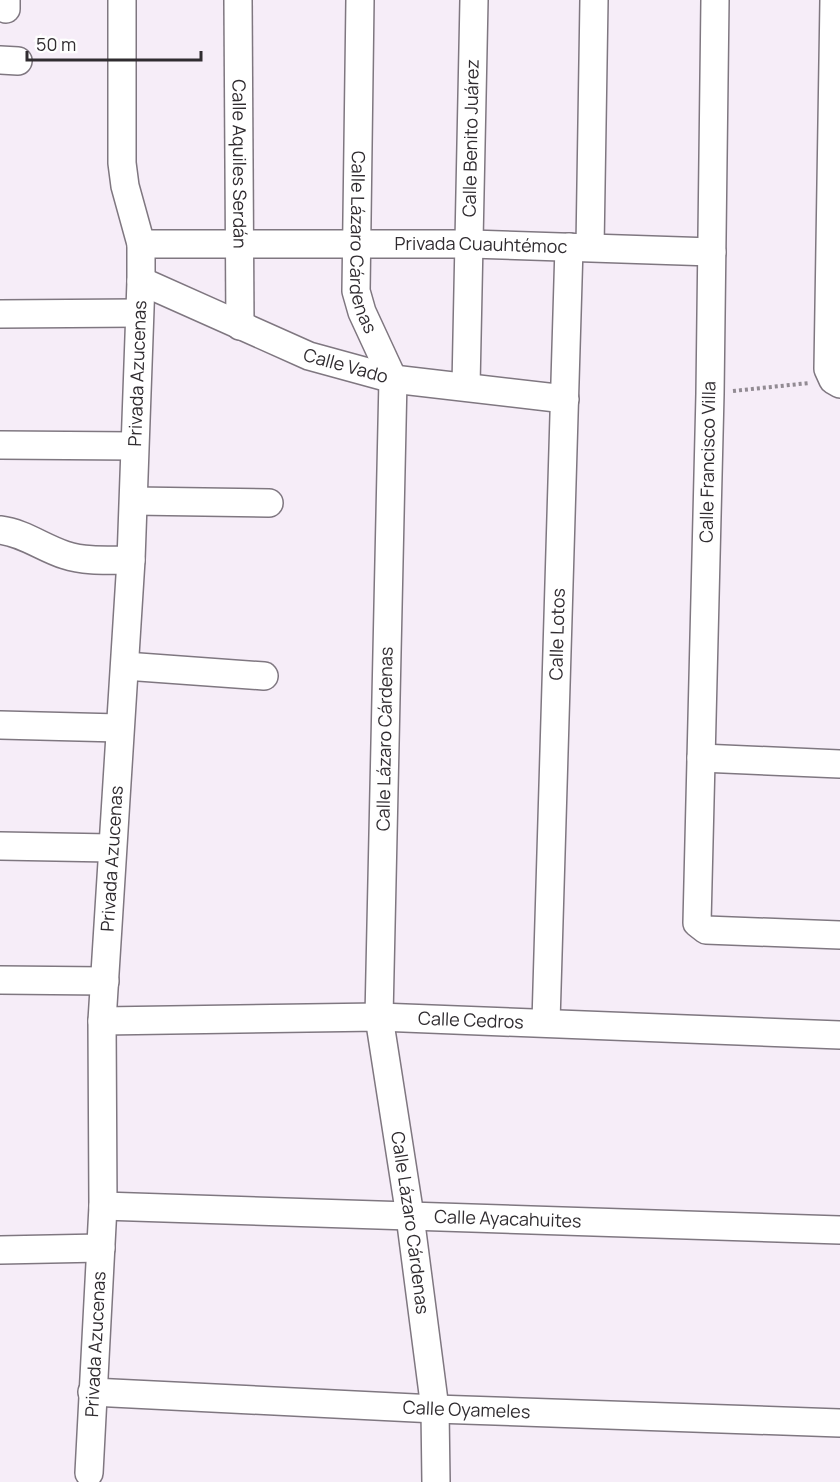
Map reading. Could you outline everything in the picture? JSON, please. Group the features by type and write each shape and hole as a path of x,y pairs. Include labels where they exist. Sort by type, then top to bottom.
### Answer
{"street":[{"name":"Privada Azucenas","path":"89,1473 103,1206 102,1021 111,848 131,560 138,313 141,281 141,244 125,186 122,163 122,0"},
{"name":"Calle Aquiles Serdán","path":"238,0 237,242 240,326"},
{"name":"Calle Lázaro Cárdenas","path":"360,0 356,291 362,312 393,379 379,1017 410,1215 435,1409 436,1482"},
{"name":"Calle Benito Juárez","path":"466,386 471,244 474,0"},
{"name":"Calle Lotos","path":"546,1022 565,399 580,247 594,0"},
{"name":"Calle Francisco Villa","path":"715,0 710,394 697,923 706,930 840,935"},
{"path":"834,0 828,369 837,382"},
{"name":"Privada Cuauhtémoc","path":"141,244 237,242 471,244 712,252"},
{"name":"Calle Vado","path":"141,281 309,356 393,379 565,399"},
{"path":"0,314 138,313"},
{"path":"0,445 134,446"},
{"path":"134,501 269,503"},
{"path":"0,530 18,534 64,555 82,560 131,560"},
{"path":"125,666 264,676"},
{"path":"0,725 119,728"},
{"path":"701,758 840,764"},
{"path":"0,846 111,848"},
{"path":"0,980 105,981"},
{"name":"Calle Cedros","path":"102,1021 379,1017 840,1035"},
{"name":"Calle Ayacahuites","path":"103,1206 840,1230"},
{"path":"0,1250 101,1248"},
{"name":"Calle Oyameles","path":"92,1392 435,1409 840,1423"}],"path":[{"path":"710,394 837,382"}]}
